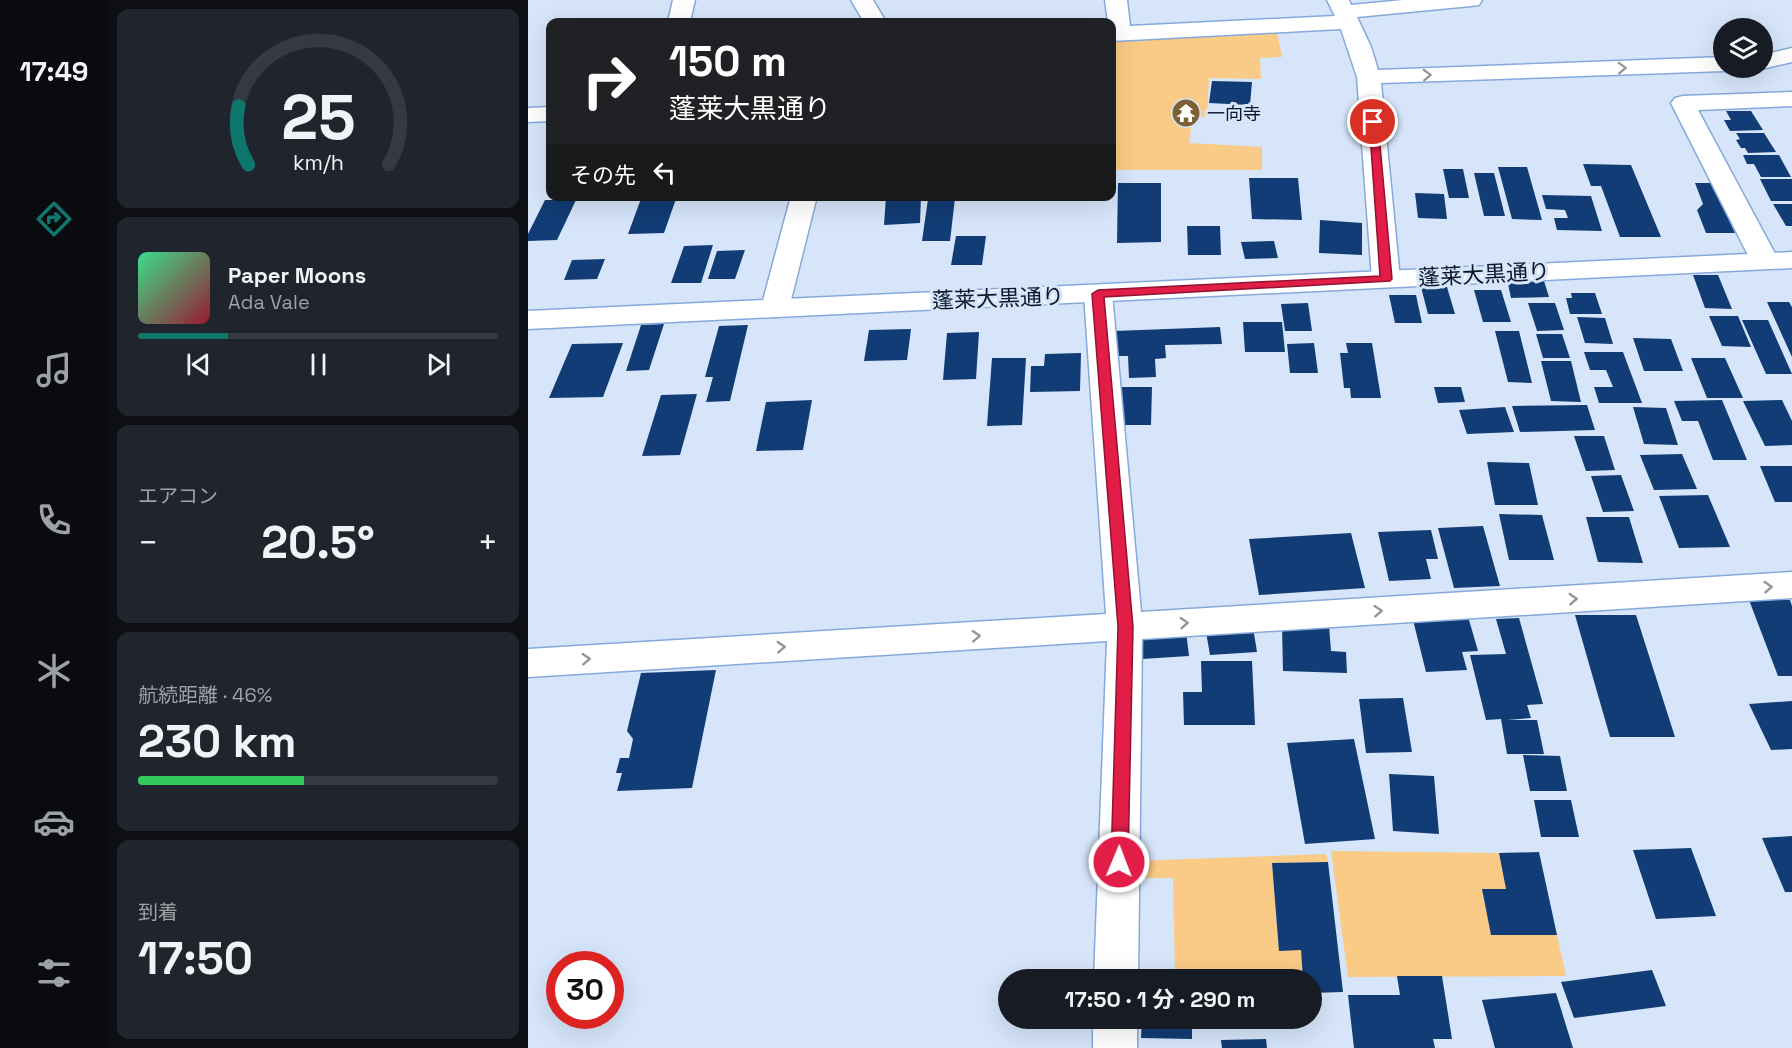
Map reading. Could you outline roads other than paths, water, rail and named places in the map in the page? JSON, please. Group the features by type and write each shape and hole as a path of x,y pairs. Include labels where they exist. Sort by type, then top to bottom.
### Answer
{"street":[{"path":"680,18 684,0"},
{"path":"862,0 872,18"},
{"path":"1116,0 1116,34 1471,0"},
{"path":"1344,11 1360,47 1369,77 1386,279"},
{"path":"1773,59 1792,55"},
{"path":"1369,77 1713,64"},
{"path":"1765,261 1683,103 1792,99"},
{"path":"528,115 546,114"},
{"path":"775,308 803,201"},
{"name":"蓬莱大黒通り","path":"528,320 1792,260"},
{"path":"1098,294 1125,627 1116,969"},
{"path":"528,663 1792,585"},
{"path":"1115,1029 1115,1048"}],"place":[{"name":"一向寺","path":"1186,113"}]}
